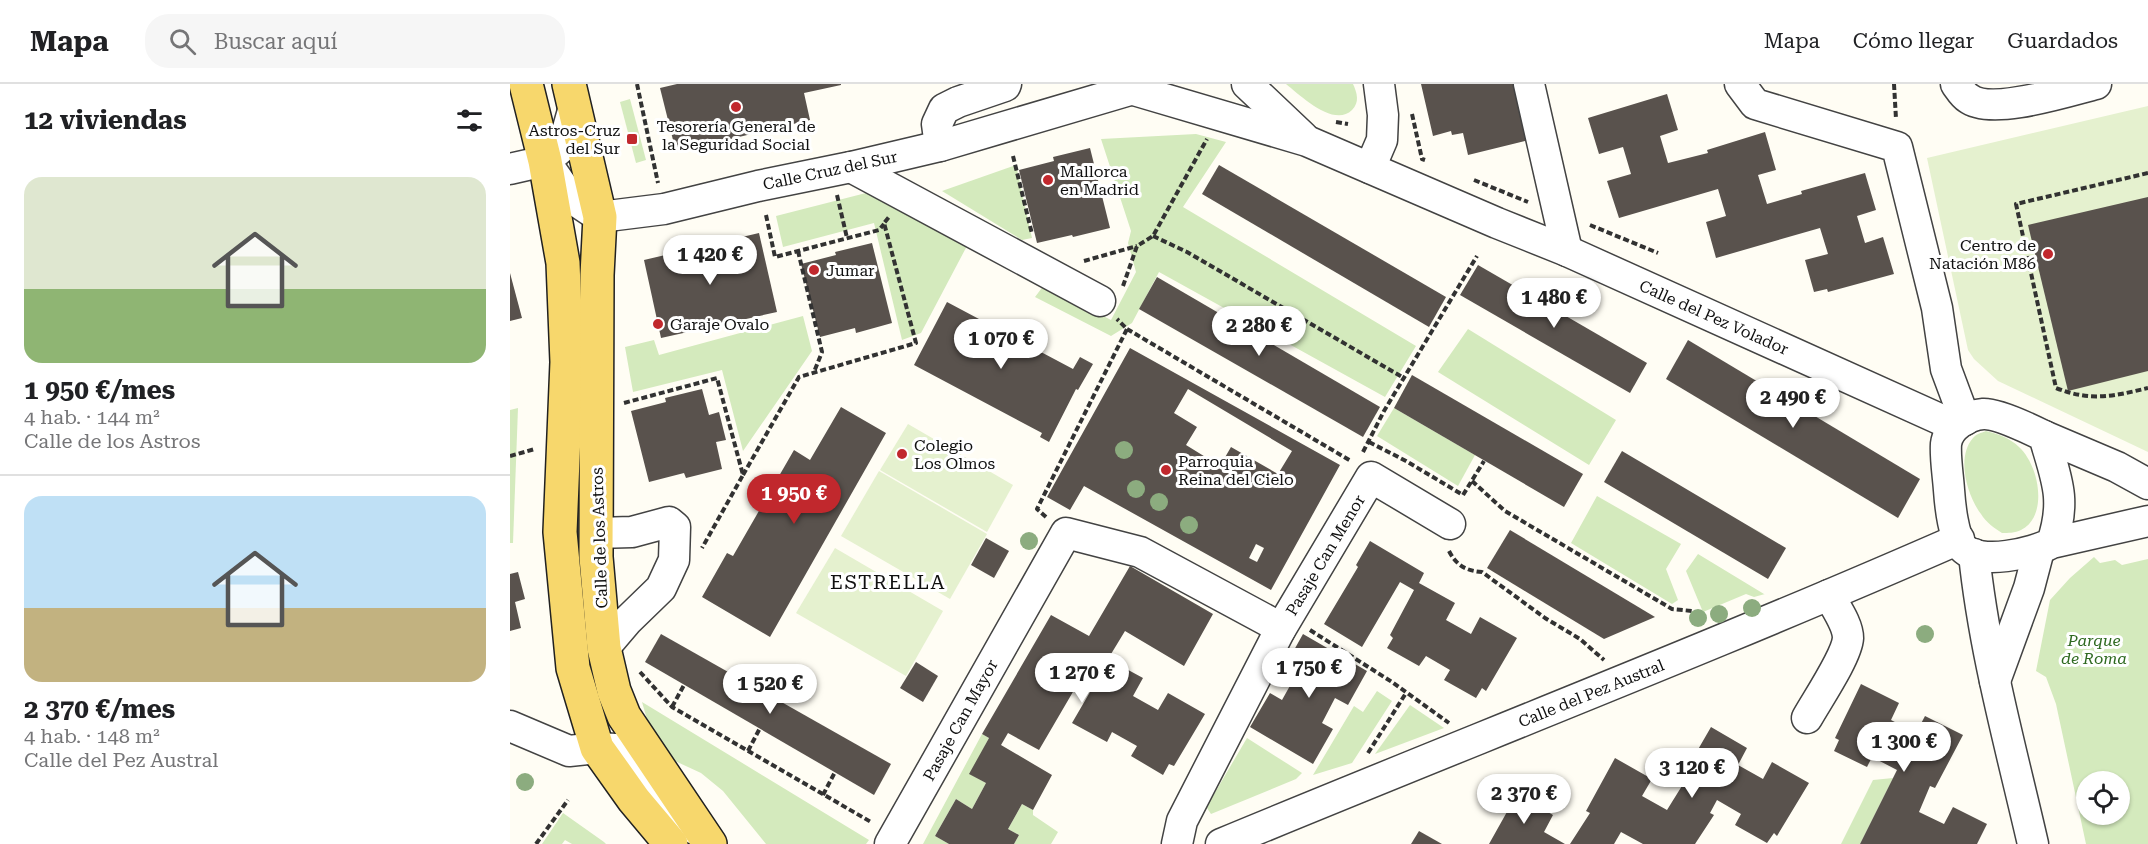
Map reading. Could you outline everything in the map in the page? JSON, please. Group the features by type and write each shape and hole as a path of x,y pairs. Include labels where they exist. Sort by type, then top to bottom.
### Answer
{"main road":[{"name":"Calle de los Astros","path":"526,84 545,161 563,263 567,362 560,532 573,668 597,748 634,800 671,844"},
{"name":"Calle de los Astros","path":"572,95 600,217 597,275 596,533 604,648 614,691 624,716 706,838"}],"street":[{"path":"940,146 937,124 944,109 958,102 989,93 1006,84"},
{"name":"Calle del Pez Volador","path":"1247,84 1307,141"},
{"path":"1370,168 1382,140 1383,115 1379,84"},
{"path":"1529,84 1567,251"},
{"path":"1740,84 1755,104 1897,147 1937,308 1946,369 1960,423"},
{"path":"1956,84 1969,99 1990,105 2015,104 2096,84"},
{"name":"Calle Cruz del Sur","path":"600,217 664,209 940,146 1142,87"},
{"name":"Calle del Pez Volador","path":"1142,87 1307,141 1567,251 1960,423"},
{"path":"510,169 545,161 563,146 572,95"},
{"path":"545,161 570,197 600,217"},
{"path":"841,169 910,199 1106,307"},
{"path":"2033,844 1995,681 1978,587 1967,547 1950,501 1946,442 1960,423 1984,414 2029,428 2145,481"},
{"path":"1995,681 2060,512 2060,497 2044,436"},
{"name":"Pasaje Can Menor","path":"1177,844 1182,821 1285,620 1371,477 1450,524"},
{"path":"1967,547 2013,555 2148,521"},
{"path":"596,533 632,532 669,522 675,527 674,560 661,588 627,621 604,648"},
{"path":"1066,533 1140,552 1268,621 1285,620"},
{"name":"Pasaje Can Mayor","path":"892,841 1066,533"},
{"name":"Calle del Pez Austral","path":"1221,844 1627,680 1829,595 1967,547"},
{"path":"1807,718 1842,656 1848,638 1846,628 1829,595"},
{"path":"510,726 568,751 616,749 627,760 644,788 674,818 706,838"}],"path":[{"path":"637,84 659,189"},
{"path":"1410,105 1422,159 1433,164"},
{"path":"1013,156 1036,252 1045,272 1137,246 1154,236 1212,130"},
{"path":"841,169 848,238"},
{"path":"2148,173 2016,204 2056,388 2070,394 2106,398 2148,388"},
{"path":"1466,177 1531,203"},
{"path":"766,215 775,257 879,230 897,207 910,199"},
{"path":"699,554 799,377 916,343 884,224"},
{"path":"1585,224 1658,253"},
{"path":"1154,236 1187,252 1404,378"},
{"path":"1137,246 1106,307 1127,329 1355,464"},
{"path":"798,251 822,352 814,372"},
{"path":"1360,456 1384,411 1477,256"},
{"path":"1066,533 1037,509 1127,329"},
{"path":"619,404 717,378 743,475"},
{"path":"1369,442 1463,495 1484,461"},
{"path":"1472,481 1505,511 1672,609 1692,611 1706,617"},
{"path":"1450,524 1446,543 1455,561 1472,571 1482,572 1545,618 1580,639 1627,680"},
{"path":"1285,620 1310,629 1458,729"},
{"path":"635,666 672,707 884,830 892,841"},
{"path":"672,707 684,685"},
{"path":"1365,758 1406,693"},
{"path":"748,751 760,729"},
{"path":"824,795 835,772"},
{"path":"536,844 568,800"}],"green space":[{"path":"1286,84 1353,84 1357,101 1352,110 1345,115 1327,113"},
{"path":"630,99 646,160 636,163 620,102"},
{"name":"Centro de Natación M86","path":"2148,106 2148,452 1998,381 1974,359 1968,350 1927,158"},
{"path":"1196,134 1226,142 1183,207 1416,346 1385,397 1159,272 1132,323 1111,336 1035,297 1044,285 1111,320 1136,272 1128,243 1131,231 1101,139"},
{"path":"1016,165 1032,238 1022,240 942,191"},
{"path":"866,193 968,244 921,333 902,340 874,223 783,247 776,216"},
{"path":"803,316 812,351 743,451 722,370 633,392 625,347 654,340 659,355"},
{"path":"1468,329 1616,420 1589,465 1438,372"},
{"path":"518,408 513,543 510,543 510,410"},
{"path":"1394,408 1475,455 1458,486 1377,436"},
{"path":"908,424 1013,485 987,532 880,470"},
{"path":"1986,431 2004,437 2019,447 2026,455 2036,477 2038,502 2035,514 2030,523 2016,532 2002,533 1993,527 1976,506 1968,487 1964,466 1965,455 1974,437"},
{"path":"879,471 987,534 950,599 841,536"},
{"path":"1597,496 1681,544 1666,569 1678,600 1672,604 1571,543"},
{"path":"835,548 943,611 906,676 796,613"},
{"path":"1698,554 1765,594 1754,597 1746,594 1703,612 1686,571"},
{"name":"Parque de Roma","path":"2094,557 2100,563 2115,560 2122,565 2148,559 2148,844 2086,844 2082,825 2130,825 2130,771 2076,771 2076,797 2056,704 2046,677 2036,671 2050,600"},
{"path":"1377,691 1392,701 1352,763 1313,775 1354,706 1363,712"},
{"path":"642,702 869,840 866,844 766,844 723,791 701,773 675,761 648,723"},
{"path":"1410,705 1444,728 1375,754"},
{"path":"982,734 989,738 970,774 986,783 972,809 956,799 935,836 949,844 923,844"},
{"path":"1247,738 1302,773 1296,779 1211,814 1207,808 1210,801"},
{"path":"1893,778 1860,844 1841,844 1873,780"},
{"path":"1022,804 1033,810 1033,815 1058,832 1051,844 1014,844 1019,835 1008,829"},
{"path":"563,813 606,844 572,844 565,840 562,844 542,844"}],"building":[{"name":"Tesorería General de la Seguridad Social","path":"677,84 841,85 804,93 810,120 676,152 660,88"},
{"path":"1421,84 1516,84 1533,139 1468,155 1463,133 1452,135 1451,131 1433,136"},
{"path":"1667,94 1678,130 1660,136 1668,163 1708,153 1707,150 1765,132 1776,170 1758,175 1767,204 1802,194 1801,191 1865,173 1876,210 1857,216 1865,243 1883,237 1894,274 1828,292 1827,289 1814,292 1805,260 1828,254 1820,228 1716,258 1706,222 1726,216 1718,189 1619,218 1607,181 1631,174 1623,147 1599,154 1588,118"},
{"path":"1090,148 1110,228 1037,243 1019,170 1054,161 1053,157"},
{"path":"1219,165 1446,297 1429,327 1202,194"},
{"path":"2148,197 2148,371 2068,391 2028,225"},
{"path":"759,233 777,312 661,338 644,260"},
{"path":"872,243 892,323 856,333 855,328 820,337 801,264 836,255 835,252"},
{"path":"1478,265 1647,363 1630,393 1460,295"},
{"path":"510,273 522,318 510,321"},
{"path":"1157,277 1380,407 1363,437 1139,309"},
{"path":"947,302 1073,369 1080,357 1093,364 1078,390 1076,389 1049,442 1040,437 1042,433 914,365"},
{"path":"1688,340 1920,479 1898,518 1666,379"},
{"name":"Parroquia Reina del Cielo","path":"1130,348 1340,465 1271,590 1084,486 1070,510 1047,497","holes":["1188,389 1292,451 1278,474 1231,447 1220,466 1186,445 1197,427 1174,413","1256,544 1264,548 1257,562 1249,558"]},
{"path":"1412,375 1583,474 1564,507 1394,408"},
{"path":"702,389 709,415 719,412 726,440 716,442 722,469 686,478 684,473 649,482 631,411 666,402 665,398"},
{"path":"841,407 886,433 770,637 702,597 727,553 733,556 794,450 810,460"},
{"path":"1622,451 1786,548 1768,579 1604,482"},
{"path":"1510,530 1655,617 1604,639 1487,568"},
{"path":"986,538 1009,551 994,578 971,565"},
{"path":"1370,541 1424,573 1419,583 1455,603 1446,620 1471,634 1480,617 1517,638 1486,691 1482,688 1476,698 1444,680 1450,670 1426,656 1419,666 1387,648 1393,638 1390,635 1414,590 1400,582 1362,647 1324,624 1358,567 1356,565"},
{"path":"1130,566 1213,614 1184,666 1125,631 1108,659 1143,678 1133,696 1158,710 1168,693 1205,714 1174,766 1169,764 1163,775 1131,756 1137,746 1112,732 1107,742 1072,723 1104,668 1091,661 1039,750 1008,733 1001,745 1052,775 1033,810 1022,804 1008,829 1019,835 1014,844 949,844 935,836 956,799 972,809 986,783 969,774 989,738 982,734 1051,615 1089,636"},
{"path":"518,572 525,599 515,602 521,628 510,631 510,574"},
{"path":"661,634 891,764 874,795 645,662"},
{"path":"1303,634 1367,671 1348,705 1335,698 1322,723 1333,729 1313,764 1250,727 1270,693 1282,700 1296,675 1284,668"},
{"path":"916,662 938,676 923,702 900,688"},
{"path":"1861,684 1899,703 1891,720 1916,733 1925,716 1963,735 1935,788 1930,786 1919,812 1944,824 1953,807 1987,824 1977,844 1860,844 1897,770 1872,757 1867,767 1834,751 1839,740 1835,738"},
{"path":"1711,727 1747,748 1738,765 1763,779 1772,762 1809,783 1777,836 1774,833 1767,843 1735,825 1741,814 1717,800 1710,813 1714,815 1695,844 1643,844 1621,832 1614,844 1570,844 1590,813 1586,811 1615,758 1652,779 1642,796 1667,810 1685,781 1681,779"},
{"path":"1517,794 1553,815 1544,832 1565,844 1489,844"},
{"path":"1419,831 1442,844 1411,844"}],"place":[{"name":"Tesorería General de la Seguridad Social","path":"736,107"},
{"name":"Astros-Cruz del Sur","path":"632,139"},
{"name":"Mallorca en Madrid","path":"1048,180"},
{"name":"Centro de Natación M86","path":"2048,254"},
{"name":"Jumar","path":"814,270"},
{"name":"Garaje Ovalo","path":"658,324"},
{"name":"Colegio Los Olmos","path":"902,454"},
{"name":"Parroquia Reina del Cielo","path":"1166,470"}],"district":[{"name":"ESTRELLA","path":"888,582"}]}
